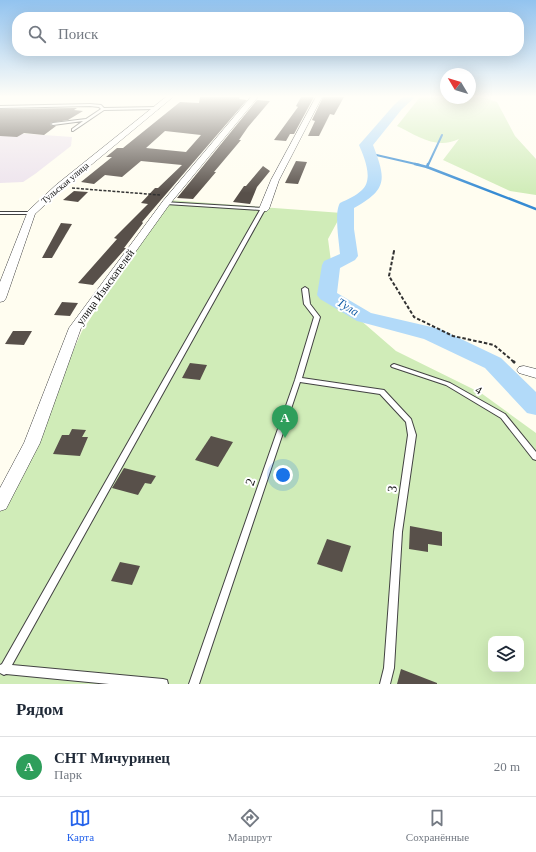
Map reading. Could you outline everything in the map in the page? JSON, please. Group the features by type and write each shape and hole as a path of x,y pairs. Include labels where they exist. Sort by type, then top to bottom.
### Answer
{"street":[{"name":"Тульская улица","path":"0,298 31,213 58,187 131,129"},
{"name":"улица Изыскателей","path":"0,504 32,443 75,328 168,201 228,129"},
{"path":"264,209 275,180 302,129"}],"lane":[{"path":"168,201 264,209"},
{"path":"163,684 113,682 2,670 260,212 264,209"},
{"path":"0,213 31,213"},
{"name":"2","path":"194,684 298,380 317,317 307,304 305,289"},
{"name":"4","path":"394,366 448,384 503,416 536,457"},
{"name":"3","path":"298,380 382,392 409,421 412,435 398,532 389,668 385,684"}],"path":[{"path":"58,187 165,196 168,201"},
{"path":"394,250 389,276 414,317 453,336 494,345 530,372"}],"shaded area":[{"path":"0,132 72,137 71,146 23,182 0,183"}],"green space":[{"path":"403,129 511,129 515,136 536,159 536,195 510,191 443,160 459,139 443,143 427,140"},
{"path":"169,200 342,213 328,239 336,299 396,351 481,393 536,433 536,684 0,684 0,504 32,443 82,331"}],"building":[{"path":"0,129 52,129 44,135 24,133 17,137 0,136"},
{"path":"147,129 222,129 142,222 143,223 124,248 126,248 93,285 78,283 117,239 114,238 148,204 141,203 155,188 158,188 182,165 141,161 122,177 105,175 94,184 81,182 112,157 106,157 117,148 123,148","holes":["165,131 201,135 186,152 146,148"]},
{"path":"233,129 247,129 239,140 241,140 193,199 177,198"},
{"path":"282,129 297,129 294,134 290,134 286,141 274,140"},
{"path":"311,129 323,129 319,136 308,136"},
{"path":"296,161 307,162 298,184 285,183"},
{"path":"263,166 270,171 257,187 250,204 233,202 244,186 246,186"},
{"path":"74,191 88,192 78,202 63,200"},
{"path":"61,223 72,224 52,258 42,258"},
{"path":"62,302 78,303 70,316 54,315"},
{"path":"13,331 32,331 24,345 5,344"},
{"path":"190,363 207,365 200,380 182,378"},
{"path":"72,429 86,430 82,437 88,437 80,456 53,454 62,435 69,435"},
{"path":"211,436 233,442 218,467 195,460"},
{"path":"124,468 156,476 151,484 145,483 138,495 112,488"},
{"path":"410,526 442,532 442,546 428,544 428,552 409,549"},
{"path":"327,539 351,546 342,572 317,564"},
{"path":"120,562 140,566 132,585 111,581"},
{"path":"401,669 437,683 437,684 397,684"}],"waterway":[{"name":"Тула","path":"380,129 366,145 373,163 375,176 374,182 368,193 346,206 346,229 349,256 331,265 327,295 364,317 432,334 493,363 536,407"},
{"path":"428,165 442,135"},
{"path":"366,145 372,154 420,165"},
{"path":"415,164 427,167"},
{"path":"427,167 536,209"}],"place":[{"name":"СНТ Мичуринец","path":"285,438"}]}
